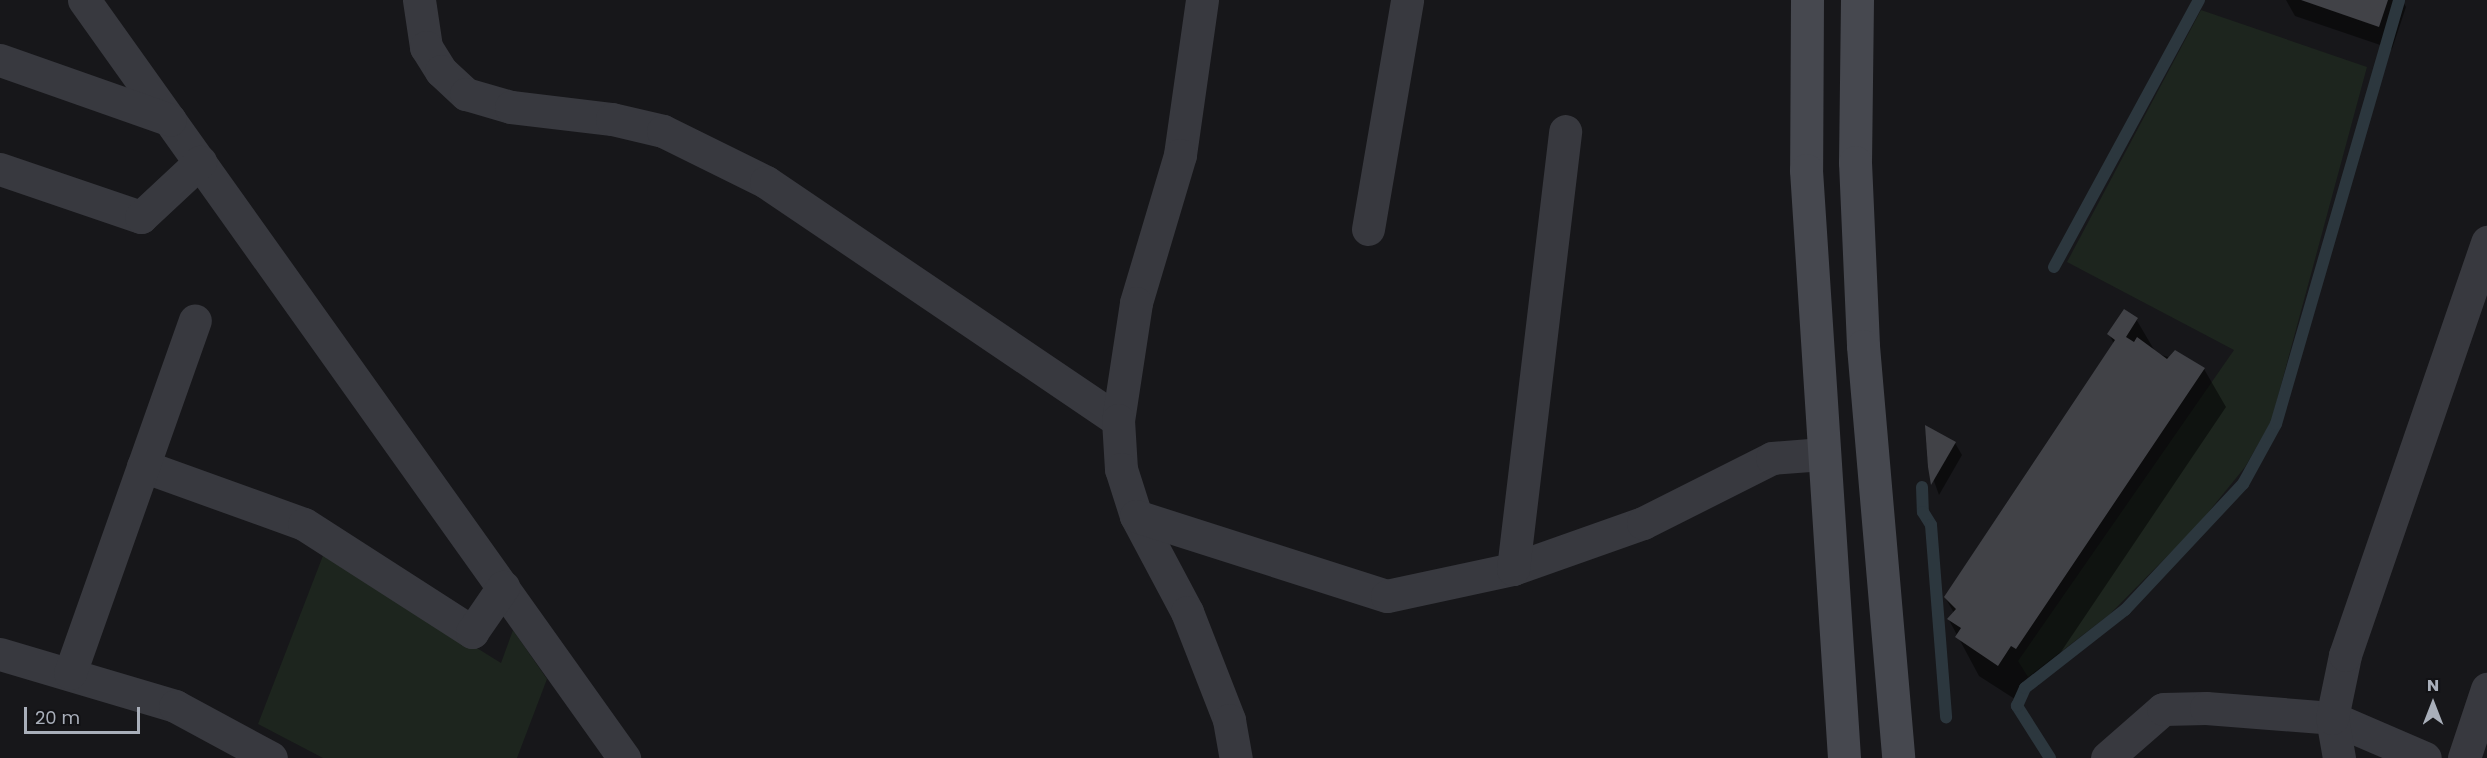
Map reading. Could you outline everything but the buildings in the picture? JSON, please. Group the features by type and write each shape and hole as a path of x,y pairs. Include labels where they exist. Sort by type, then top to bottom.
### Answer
{"street":[{"path":"84,0 624,758"},
{"path":"419,0 426,47 441,71 466,94 511,107 612,119 663,131 766,182 1119,420"},
{"path":"1202,0 1180,155 1136,303 1119,420 1121,469 1136,516 1187,612 1229,720 1236,758"},
{"path":"1368,229 1407,0"},
{"path":"1807,0 1806,170 1844,758"},
{"path":"1857,0 1855,162 1863,346 1898,758"},
{"path":"0,60 170,120"},
{"path":"1513,569 1564,131"},
{"path":"0,169 141,216 200,162"},
{"path":"2339,758 2332,718 2345,655 2487,242"},
{"path":"70,673 195,320"},
{"path":"1136,516 1388,596 1513,569 1643,523 1772,458 1823,454"},
{"path":"144,466 303,524 472,632 503,587"},
{"path":"0,654 175,706 271,758"},
{"path":"2464,758 2487,689"},
{"path":"2107,758 2163,709 2332,718 2425,758"}],"shaded area":[{"path":"2201,10 2367,67 2271,422 2245,467 2198,525 2110,614 2028,677 2018,661 2234,350 2067,262"},
{"path":"324,553 501,663 513,630 547,679 517,758 323,758 258,724"}],"waterway":[{"path":"2054,267 2199,0"},
{"path":"2050,758 2017,706 2025,688 2125,610 2243,484 2276,424 2399,0"},
{"path":"1922,487 1923,512 1931,525 1946,717"}]}
